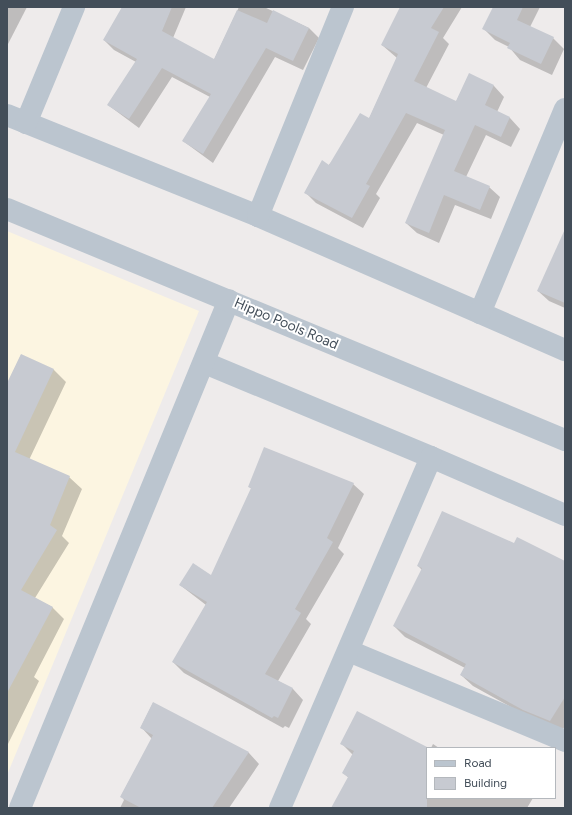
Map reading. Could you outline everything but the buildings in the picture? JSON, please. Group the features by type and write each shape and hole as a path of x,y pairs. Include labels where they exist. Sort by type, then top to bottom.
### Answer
{"street":[{"path":"74,7 16,119 258,216 565,350"},
{"path":"258,216 343,7"},
{"path":"480,313 565,109"},
{"name":"Hippo Pools Road","path":"7,209 565,440"},
{"path":"20,808 205,363 229,300"},
{"path":"205,363 431,456 565,515"},
{"path":"280,808 349,651 431,456"},
{"path":"349,651 565,741"}],"shaded area":[{"path":"7,231 199,311 7,775"}]}
